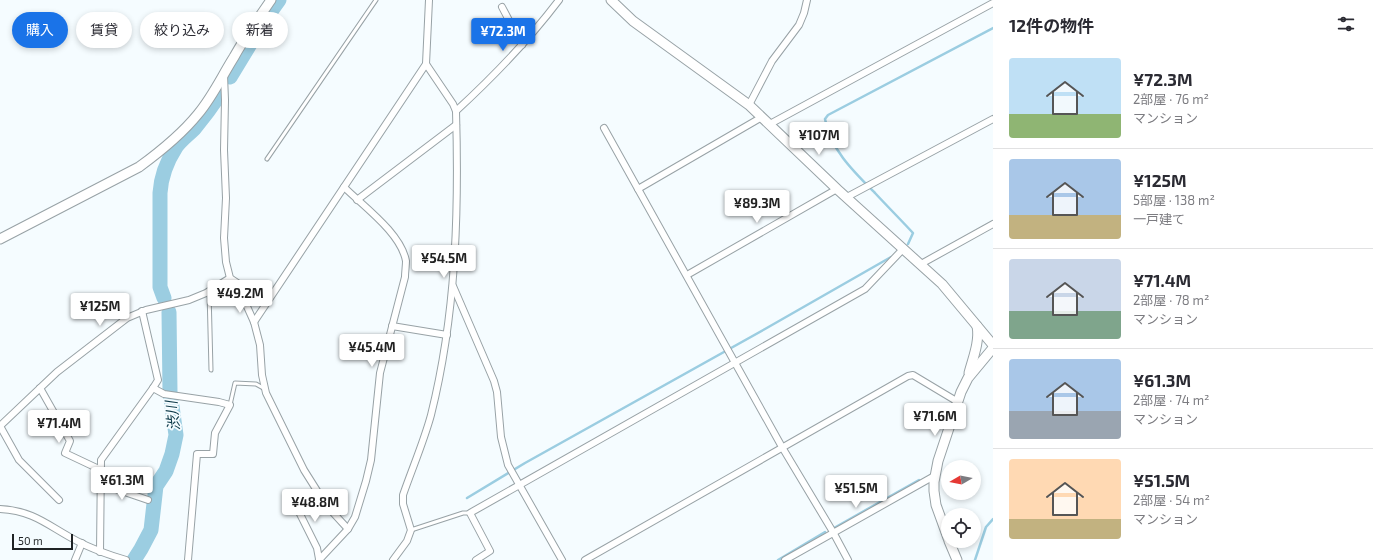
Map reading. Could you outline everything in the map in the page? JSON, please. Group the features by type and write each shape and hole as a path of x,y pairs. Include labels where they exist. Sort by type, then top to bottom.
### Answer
{"street":[{"path":"0,239 139,166 159,153 181,133 198,114 211,96 248,34 271,0"},
{"path":"254,322 426,64 429,0"},
{"path":"456,111 494,75 522,45 558,0"},
{"path":"611,0 633,21 749,105 837,189 942,284 993,347 968,378"},
{"path":"749,105 772,61 799,25 807,0"},
{"path":"770,124 993,3"},
{"path":"502,7 522,45"},
{"path":"393,560 412,530 403,504 403,495 431,416 446,335 453,285 457,228 458,165 456,111 453,104 426,64"},
{"path":"224,74 226,100 224,150 226,198 224,238 226,262 230,278 239,284 254,322 260,345 262,375 268,399 304,470 326,505 348,530"},
{"path":"638,189 762,117"},
{"path":"847,197 993,119"},
{"path":"357,200 456,125"},
{"path":"604,128 736,362 782,448 833,532 848,560"},
{"path":"319,560 348,530 356,517 371,460 380,372 405,277 406,261 394,236 344,187"},
{"path":"687,275 837,189"},
{"path":"921,264 993,224"},
{"path":"476,560 490,552 470,512 865,289 904,249"},
{"path":"59,500 19,460 0,426 57,372 127,318 142,311 183,302 209,291 230,278"},
{"path":"453,285 494,381 497,392 503,450 508,464 518,485 562,560"},
{"path":"100,552 101,460 158,380 142,311"},
{"path":"392,326 446,335"},
{"path":"941,519 936,504 934,491 938,461 958,402 968,378 977,346 977,326"},
{"path":"585,560 908,376 913,375 958,402"},
{"path":"40,388 70,441 66,453 101,470"},
{"path":"153,388 164,394 230,405 215,433 213,454 197,454 188,560"},
{"path":"784,560 936,475"},
{"path":"101,484 148,500"},
{"path":"290,494 317,548 319,560"},
{"path":"0,509 21,512 42,520 100,552 126,560"},
{"path":"75,560 82,543"},
{"path":"952,548 957,560"}],"lane":[{"path":"267,158 376,0"},
{"path":"209,291 211,370"},
{"path":"230,405 235,382 256,384 265,389"},
{"path":"412,530 470,512"}],"waterway":[{"name":"渋川","path":"230,77 264,21 279,0"},
{"path":"908,244 913,233 859,177 837,150 825,119 828,115 993,28"},
{"name":"渋川","path":"164,298 160,287 160,193 163,175 167,163 176,147 194,129 220,94"},
{"path":"467,498 525,463 891,257"},
{"name":"渋川","path":"134,560 151,530 156,486 166,471 172,454 176,435 170,392 169,312"},
{"path":"834,528 919,480"},
{"path":"975,560 986,527 993,519"},
{"path":"778,560 825,532"}]}
